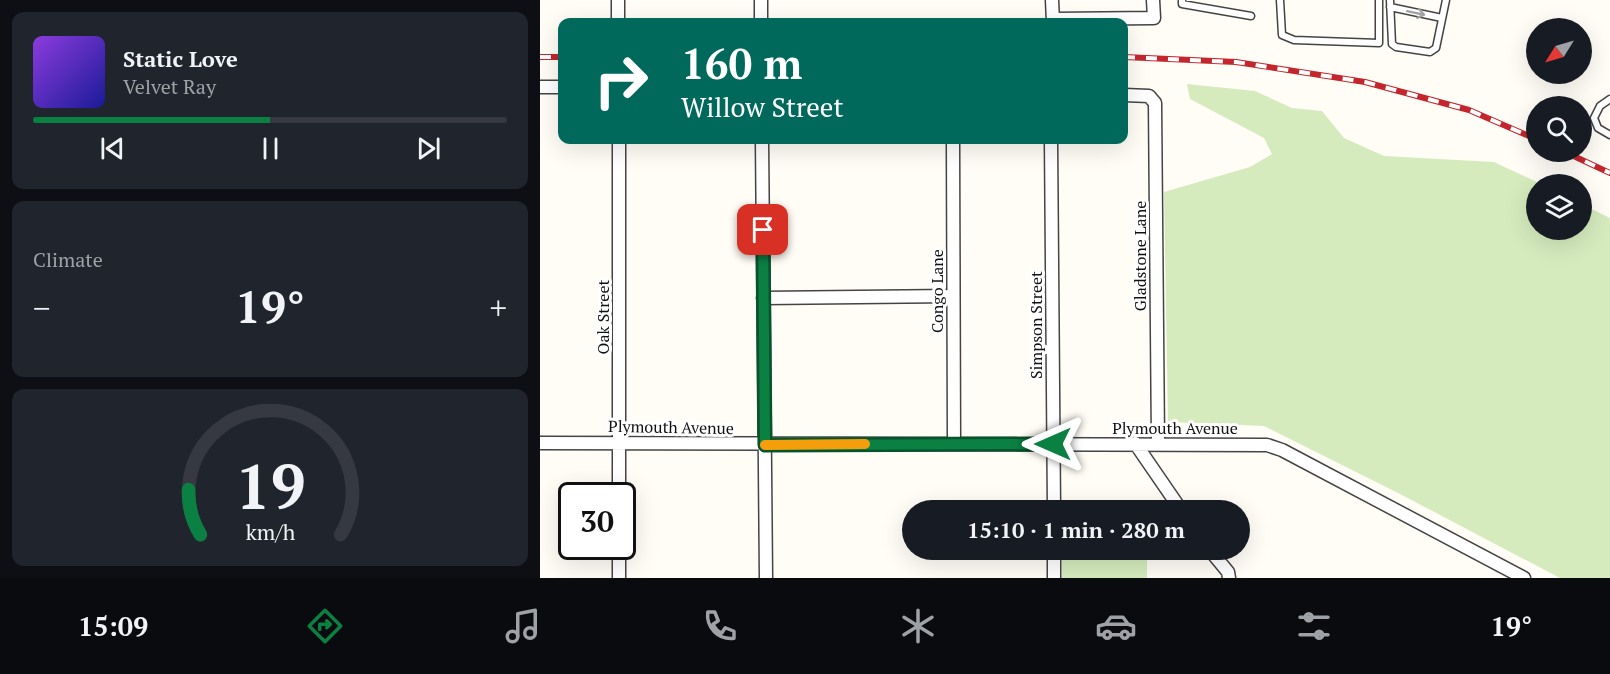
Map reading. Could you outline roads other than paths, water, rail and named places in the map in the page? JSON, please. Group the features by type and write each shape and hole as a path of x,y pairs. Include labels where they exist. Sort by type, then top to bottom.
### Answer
{"street":[{"path":"618,0 618,18"},
{"path":"761,0 761,18"},
{"path":"1052,0 1053,18"},
{"path":"1128,19 1154,18 1153,0"},
{"path":"540,87 558,87"},
{"name":"Gladstone Lane","path":"1128,95 1149,96 1155,103 1158,443"},
{"name":"Oak Street","path":"619,144 619,482"},
{"path":"762,144 765,578"},
{"name":"Congo Lane","path":"953,144 954,443"},
{"name":"Simpson Street","path":"1051,144 1054,500"},
{"path":"763,298 953,296"},
{"name":"Plymouth Avenue","path":"540,443 1267,445 1282,450 1524,578"},
{"path":"1135,443 1174,500"},
{"path":"619,560 619,578"},
{"path":"1054,560 1054,578"},
{"path":"1218,560 1230,576"}],"lane":[{"path":"1182,0 1182,4 1251,16"},
{"path":"1280,0 1282,35 1294,40 1379,43 1379,0"},
{"path":"1442,18 1390,4 1390,38 1396,47 1430,52 1436,48 1446,0"},
{"path":"1610,99 1600,106 1594,118 1598,128 1610,135"}],"railway":[{"path":"540,57 558,57"},
{"path":"1128,57 1236,62 1365,82 1469,110 1526,135"},
{"path":"1586,162 1610,173"}]}
